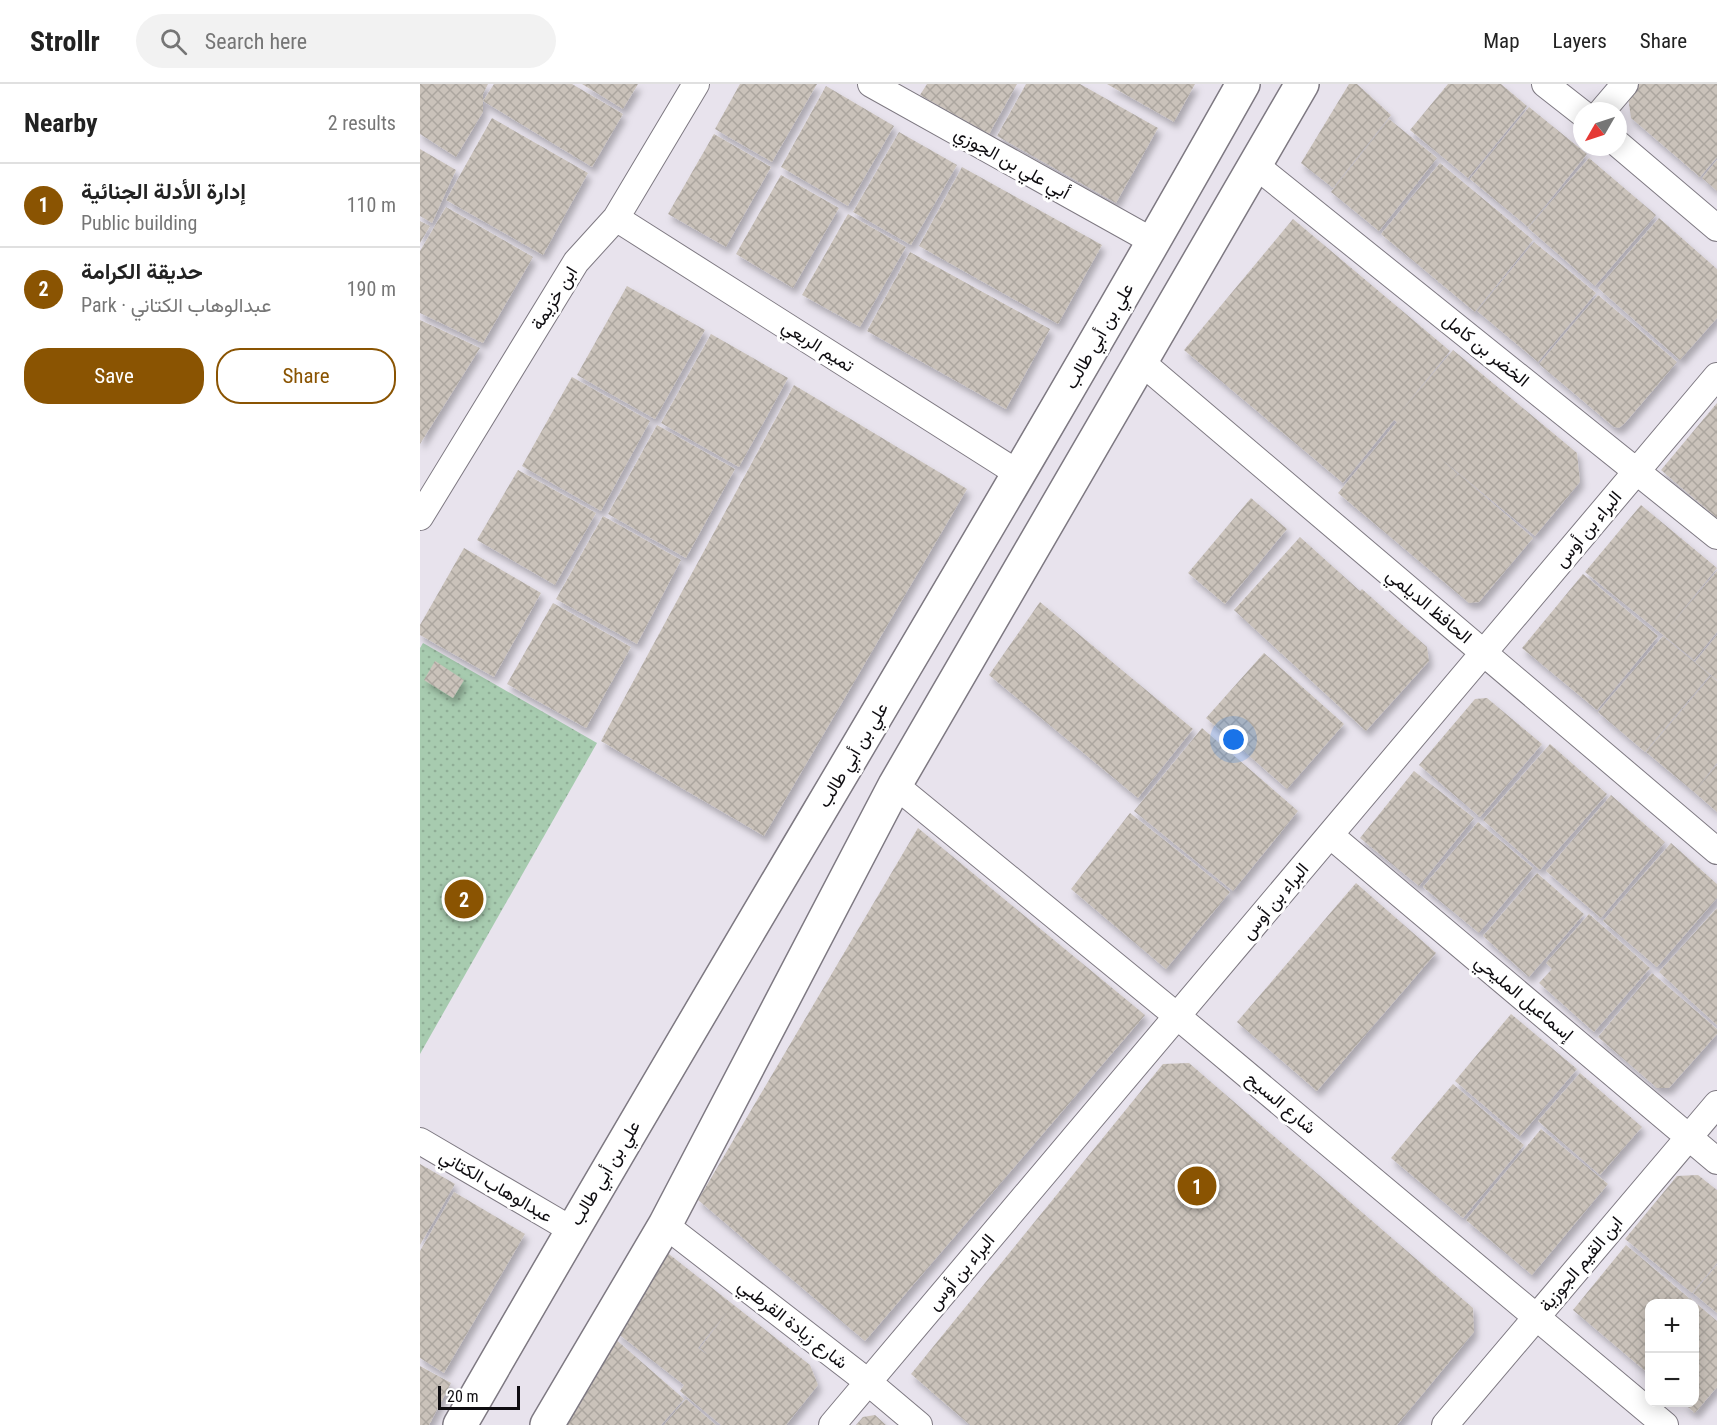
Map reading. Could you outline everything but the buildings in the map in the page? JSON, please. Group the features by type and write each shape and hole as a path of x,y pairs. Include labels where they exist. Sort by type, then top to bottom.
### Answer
{"main road":[{"name":"علي بن أبي طالب","path":"460,1425 572,1230 1019,474 1243,84"},
{"path":"547,1425 665,1225 895,784 1302,84"}],"street":[{"name":"ابن خزيمة","path":"424,503 576,262 616,218 696,84"},
{"name":"أبي علي بن الجوزي","path":"871,84 1154,242"},
{"path":"1545,84 1573,106"},
{"path":"1610,102 1625,84"},
{"path":"1627,152 1717,228"},
{"name":"الخضر بن كامل","path":"1255,165 1717,537"},
{"name":"تميم الربعي","path":"616,218 1019,474"},
{"name":"الحافظ الديلمي","path":"1140,361 1717,851"},
{"name":"البراء بن أوس","path":"832,1425 1717,376"},
{"name":"شارع السيح","path":"895,784 1178,1016 1665,1425"},
{"name":"إسماعيل المليحي","path":"1330,835 1717,1161"},
{"name":"ابن القيم الجوزية","path":"1445,1425 1717,1104"},
{"name":"عبدالوهاب الكتاني","path":"420,1142 572,1230"},
{"name":"شارع زيادة القرطبي","path":"665,1225 868,1382 919,1425"}],"green space":[{"path":"423,643 597,743 420,1054 420,648"}],"place":[{"name":"حديقة الكرامة","path":"464,899"},
{"name":"إدارة الأدلة الجنائية","path":"1197,1186"}]}
